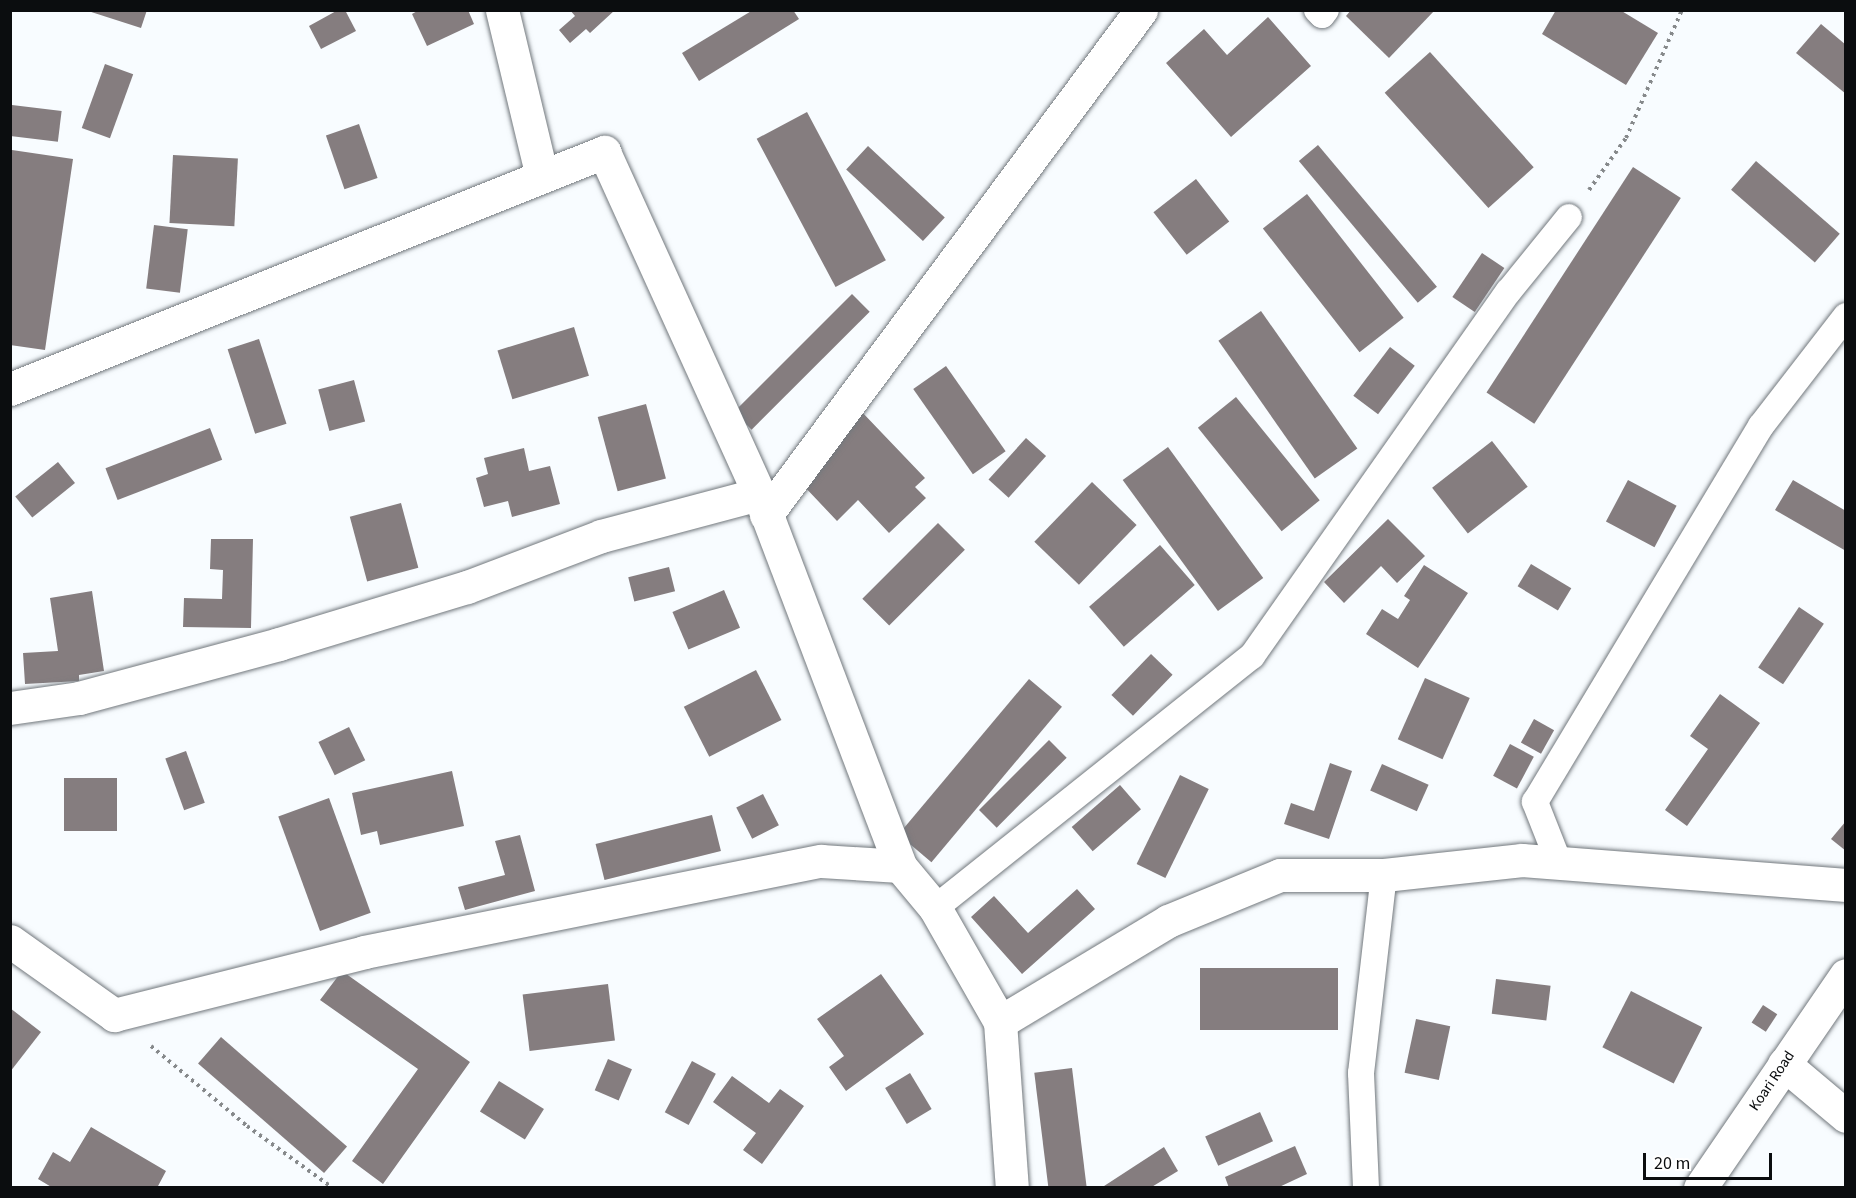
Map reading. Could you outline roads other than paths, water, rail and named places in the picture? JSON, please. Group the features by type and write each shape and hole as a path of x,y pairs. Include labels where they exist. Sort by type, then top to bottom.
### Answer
{"street":[{"path":"502,10 542,176"},
{"path":"10,708 79,698 279,644 467,587 601,536 762,505 1141,10"},
{"path":"10,389 604,152 762,505 900,866 935,908 1000,1022 1012,1188"},
{"path":"1000,1022 1168,921 1280,875 1384,875 1522,860 1845,885"},
{"path":"10,940 114,1015 364,952 821,861 900,866"},
{"name":"Koari Road","path":"1700,1188 1845,975"},
{"path":"1784,1064 1845,1116"}],"lane":[{"path":"1317,10 1322,15 1326,10"},
{"path":"935,908 1252,656 1509,291 1569,217"},
{"path":"1559,863 1535,802 1761,426 1845,316"},
{"path":"1365,1188 1361,1073 1384,875"}]}
